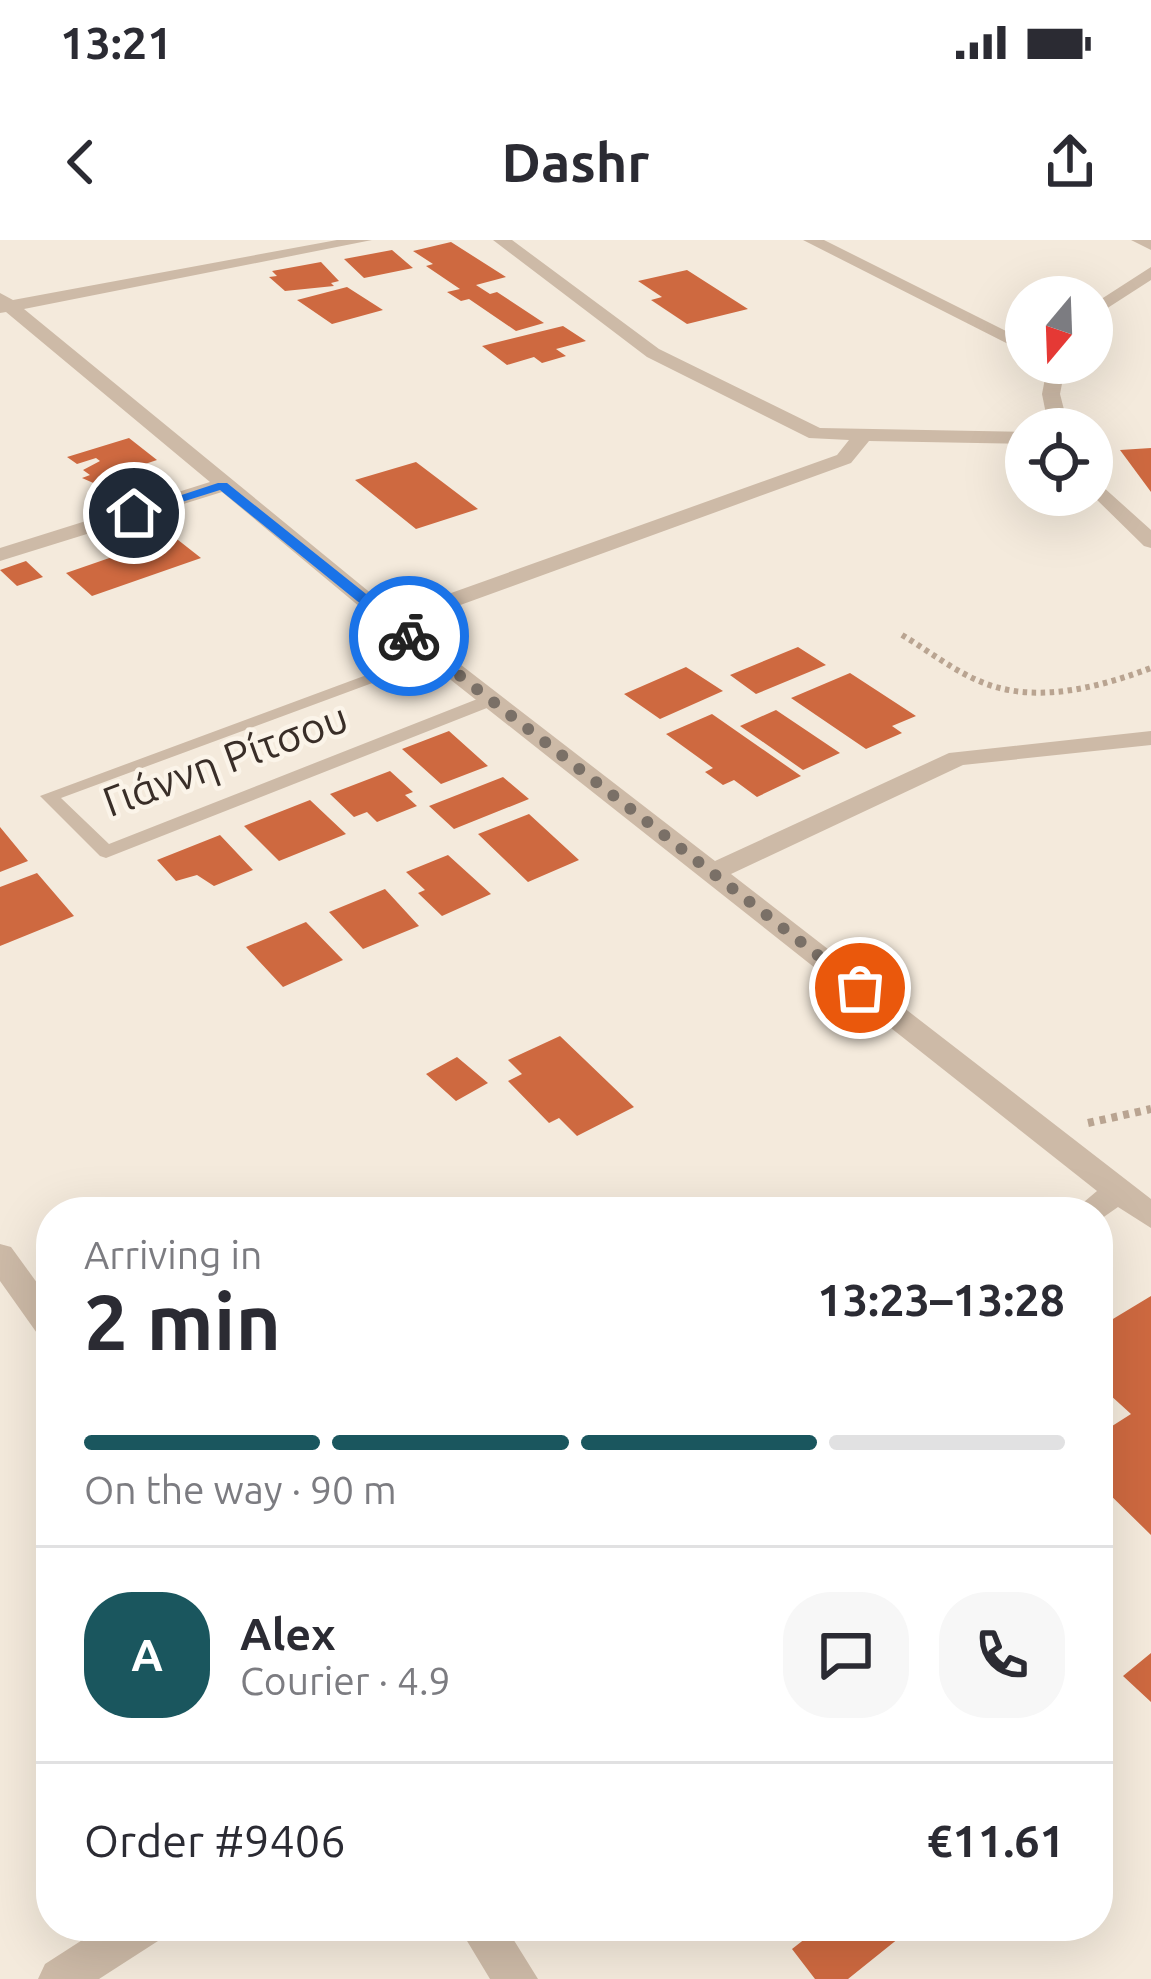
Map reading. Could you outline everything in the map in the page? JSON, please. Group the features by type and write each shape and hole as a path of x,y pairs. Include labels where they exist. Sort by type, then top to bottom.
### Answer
{"street":[{"path":"3,304 364,240"},
{"path":"501,240 653,352 816,434 1005,438"},
{"path":"811,240 1005,337"},
{"path":"1139,240 1151,245"},
{"path":"1113,298 1151,272"},
{"path":"3,304 490,700 1151,1216"},
{"path":"392,622 844,459 861,438"},
{"path":"0,555 222,485"},
{"path":"1113,504 1151,542"},
{"path":"712,873 958,758 1151,737"},
{"path":"1111,1197 1120,1191"},
{"path":"0,1256 36,1306"},
{"path":"60,1979 119,1941"},
{"path":"489,1941 516,1979"}],"lane":[{"name":"Γιάννη Ρίτσου","path":"434,655 49,796 106,852 490,700"}],"path":[{"path":"902,635 987,685 1064,691 1123,680 1151,668"},
{"path":"1045,1133 1151,1109"}],"building":[{"path":"451,242 506,277 476,285 490,294 497,292 544,323 516,331 469,299 461,301 447,292 460,289 413,251"},
{"path":"392,250 413,268 364,278 344,259"},
{"path":"321,262 339,281 331,283 334,286 285,291 269,277 277,276 272,271"},
{"path":"687,270 748,309 687,324 651,300 662,297 638,281"},
{"path":"347,287 383,310 332,324 297,300"},
{"path":"563,326 586,341 556,349 566,356 542,363 534,357 507,365 482,346"},
{"path":"129,438 157,460 142,465 154,474 107,489 82,478 90,475 83,470 100,461 77,464 67,457"},
{"path":"1151,448 1151,492 1120,450"},
{"path":"416,462 478,509 416,529 355,480"},
{"path":"173,536 201,558 92,596 66,573"},
{"path":"26,561 43,577 17,586 0,570"},
{"path":"798,647 826,665 756,694 730,675"},
{"path":"686,667 723,691 660,719 624,694"},
{"path":"850,673 916,716 892,726 902,733 866,749 791,698"},
{"path":"776,710 840,753 803,770 740,726"},
{"path":"712,714 801,776 757,797 734,780 723,785 705,772 713,768 666,734"},
{"path":"449,731 488,766 441,784 402,749"},
{"path":"390,771 413,792 405,795 417,806 377,822 367,812 354,817 330,794"},
{"path":"503,777 529,799 454,829 429,806"},
{"path":"310,800 346,834 279,861 244,826"},
{"path":"529,814 579,860 528,882 478,834"},
{"path":"0,827 28,861 0,872"},
{"path":"220,835 253,870 214,886 197,875 176,881 157,860"},
{"path":"448,855 491,894 442,916 418,893 425,890 406,872"},
{"path":"37,873 74,916 0,946 0,887"},
{"path":"385,889 419,926 363,949 329,912"},
{"path":"306,922 343,960 283,987 246,947"},
{"path":"560,1036 634,1107 577,1136 559,1118 549,1123 508,1081 522,1074 508,1060"},
{"path":"457,1057 488,1083 456,1101 426,1074"},
{"path":"1151,1296 1151,1535 1113,1498 1113,1425 1131,1414 1113,1398 1113,1319"},
{"path":"1151,1653 1151,1702 1123,1676"},
{"path":"802,1941 895,1941 848,1979 815,1979 792,1949"}],"way so far":[{"path":"409,636 860,988"}],"route":[{"path":"134,513 222,485 409,636"}]}
